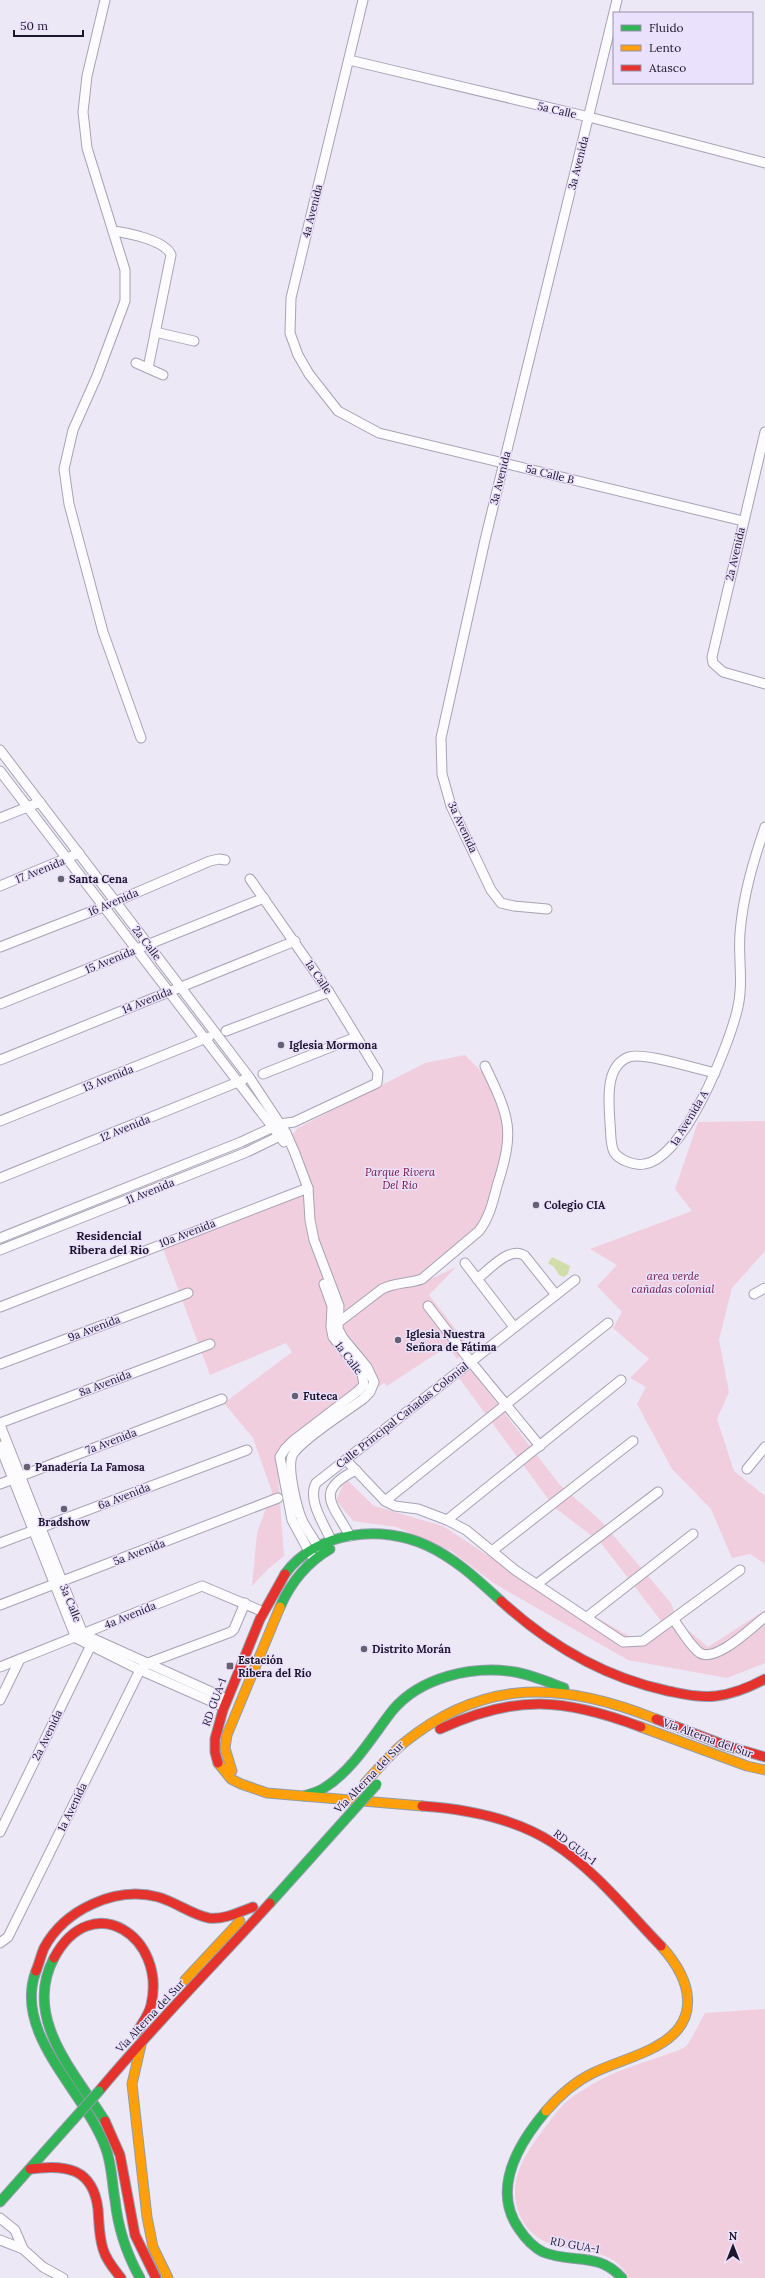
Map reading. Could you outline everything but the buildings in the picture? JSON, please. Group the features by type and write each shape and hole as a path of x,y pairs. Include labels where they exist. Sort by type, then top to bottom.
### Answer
{"main road":[{"name":"RD GUA-1","path":"230,1726 287,1592 295,1579 314,1558 319,1549 331,1540 350,1536 397,1535 421,1542 439,1551 486,1586 546,1638 597,1668 628,1680 700,1696 735,1692 765,1679"},
{"name":"RD GUA-1","path":"350,1536 319,1549 308,1550 291,1566 262,1608 215,1734 216,1756 222,1772 227,1778 238,1784 267,1793 438,1807 493,1818 522,1827 552,1842 584,1866 677,1967 688,1997 687,2012 680,2027 659,2045 590,2074 555,2099 524,2141 512,2164 507,2183 507,2203 514,2223 530,2242 543,2252 568,2257 592,2259 607,2264 622,2278"},
{"path":"260,1654 257,1637 262,1608"},
{"path":"304,1796 328,1786 350,1764 400,1704 415,1692 435,1681 472,1672 502,1670 531,1675 582,1695"},
{"name":"Vía Alterna del Sur","path":"286,1870 404,1742 437,1720 477,1700 496,1694 535,1690 582,1695 616,1703 683,1730 765,1757"},
{"path":"238,1784 226,1756 225,1748 230,1726 226,1702 242,1697"},
{"name":"Vía Alterna del Sur","path":"416,1746 439,1730 462,1718 501,1706 533,1703 574,1706 612,1715 733,1760 765,1770"},
{"name":"Vía Alterna del Sur","path":"138,2035 282,1891 380,1781"},
{"name":"Vía Alterna del Sur","path":"140,2278 124,2248 117,2221 106,2148 93,2122 51,2060 38,2035 33,2012 31,1988 37,1962 49,1940 67,1919 89,1905 114,1896 136,1894 159,1896 196,1914 212,1918 228,1916 253,1907"},
{"name":"Vía Alterna del Sur","path":"0,2202 99,2091 138,2035 262,1897"},
{"name":"Vía Alterna del Sur","path":"138,2035 151,2007 154,1988 151,1966 139,1942 127,1930 108,1923 94,1923 74,1932 60,1947 49,1967 43,1990 44,2012 50,2032 61,2054 104,2116 117,2145 125,2173 131,2220 141,2250 156,2278"},
{"path":"138,2035 132,2084 146,2217 153,2247 167,2278"},
{"path":"70,2107 92,2084"},
{"path":"27,2172 54,2165 71,2169 92,2185 96,2199 103,2251 122,2278"}],"street":[{"path":"105,0 86,76 83,112 87,148 125,270 125,301 97,376 73,430 64,469 69,504 103,632 141,738"},
{"name":"4a Avenida","path":"338,411 309,374 298,355 290,333 291,298 363,0"},
{"name":"3a Avenida","path":"614,12 617,0"},
{"name":"3a Avenida","path":"547,909 514,906 501,903 491,890 451,806 442,774 441,738 504,463 613,17"},
{"name":"5a Calle","path":"349,60 589,117 765,163"},
{"path":"113,231 161,244 169,249 171,263 154,332 148,368"},
{"path":"154,332 194,341"},
{"path":"136,363 163,375"},
{"name":"5a Calle B","path":"338,411 379,433 743,521"},
{"name":"2a Avenida","path":"765,432 712,657 713,663 723,672 765,684"},
{"name":"2a Calle","path":"2,756 40,802 250,1077 285,1138"},
{"name":"2a Calle","path":"0,772 167,992 239,1082 277,1125"},
{"path":"0,818 40,802"},
{"name":"1a Avenida A","path":"715,1073 644,1056 628,1058 619,1065 611,1077 608,1092 611,1145 615,1154 630,1163 643,1165 652,1163 670,1150 698,1107 715,1073 723,1057 737,1010 742,970 740,934 746,891 765,827"},
{"name":"17 Avenida","path":"0,886 79,853"},
{"name":"16 Avenida","path":"0,946 103,907 210,862 218,859 225,860"},
{"name":"1a Calle","path":"250,879 295,941 329,992 378,1072 379,1080"},
{"name":"15 Avenida","path":"0,1004 264,898"},
{"name":"14 Avenida","path":"0,1060 180,986 295,941"},
{"path":"226,1032 329,992"},
{"name":"13 Avenida","path":"0,1121 216,1033"},
{"path":"263,1074 356,1037"},
{"path":"334,1326 382,1289 390,1285 413,1282 422,1279 479,1231 485,1222 505,1162 508,1135 504,1105 485,1066"},
{"name":"12 Avenida","path":"0,1178 250,1077"},
{"name":"11 Avenida","path":"0,1238 277,1125 294,1122 375,1086 379,1080"},
{"name":"11 Avenida","path":"0,1250 285,1138 294,1122"},
{"name":"1a Calle","path":"285,1138 305,1188 307,1235 332,1306 334,1326 371,1373 369,1386 294,1440 285,1449 280,1457 292,1520 314,1558"},
{"name":"10a Avenida","path":"0,1307 305,1188"},
{"path":"477,1279 510,1254 518,1253 525,1256 556,1295"},
{"path":"465,1263 514,1327"},
{"name":"Calle Principal Cañadas Colonial","path":"331,1540 313,1492 316,1483 575,1280"},
{"path":"754,1294 765,1288"},
{"name":"9a Avenida","path":"0,1364 188,1293"},
{"path":"428,1306 470,1362 540,1446"},
{"path":"385,1501 608,1323"},
{"name":"8a Avenida","path":"0,1424 210,1344"},
{"path":"447,1520 621,1380"},
{"path":"319,1549 302,1519 296,1501 290,1466 291,1458 297,1450 363,1399 369,1386"},
{"name":"7a Avenida","path":"0,1484 222,1399"},
{"name":"3a Calle","path":"0,1424 16,1477"},
{"path":"492,1551 633,1441"},
{"name":"3a Calle","path":"0,1446 16,1477 79,1636 148,1663 226,1702"},
{"path":"746,1469 765,1446"},
{"name":"6a Avenida","path":"0,1542 247,1450"},
{"path":"346,1460 385,1501 394,1506 418,1509 447,1520 466,1530 537,1584 618,1639 630,1643 642,1641 740,1570"},
{"name":"Calle Principal Cañadas Colonial","path":"350,1536 330,1495 332,1487 339,1478 356,1470"},
{"path":"537,1584 658,1492"},
{"name":"5a Avenida","path":"0,1605 278,1498"},
{"path":"587,1617 693,1534"},
{"name":"4a Avenida","path":"0,1667 202,1586 262,1608"},
{"path":"140,1670 148,1663 230,1632 234,1629 245,1603"},
{"path":"673,1619 699,1653 709,1656 719,1653 765,1617"},
{"name":"2a Avenida","path":"0,1832 92,1642"},
{"name":"3a Calle","path":"92,1642 140,1670 226,1702"},
{"path":"0,1700 20,1659"},
{"name":"1a Avenida","path":"1,1943 8,1937 140,1670"},
{"path":"0,2218 15,2230 23,2249"},
{"path":"0,2240 23,2249 43,2267 63,2278"}],"green space":[{"name":"Parque Rivera Del Rio","path":"465,1055 482,1072 494,1078 507,1121 492,1203 475,1235 431,1271 408,1282 431,1279 456,1267 429,1295 470,1348 457,1359 448,1346 387,1386 384,1383 277,1460 284,1556 268,1569 252,1586 257,1533 272,1492 253,1438 224,1403 292,1352 286,1343 210,1375 161,1243 310,1190 289,1139 298,1128 425,1063"},
{"name":"area verde cañadas colonial","path":"765,1121 765,1251 732,1288 719,1340 729,1392 717,1419 734,1471 765,1496 765,1564 750,1554 732,1558 711,1509 672,1469 637,1404 646,1387 630,1378 649,1359 613,1328 622,1312 597,1286 617,1265 590,1249 692,1211 675,1189 698,1122"},
{"path":"468,1366 560,1485 601,1521 671,1603 678,1622 708,1647 765,1610 765,1663 727,1678 628,1660 495,1584 451,1551 396,1527 353,1521 336,1500 346,1479 374,1506 443,1526 490,1557 636,1640 665,1626 601,1543 554,1507 459,1378"},
{"path":"765,2009 765,2278 629,2278 619,2265 606,2257 592,2252 560,2247 545,2242 532,2233 521,2218 516,2205 516,2180 525,2157 539,2135 564,2103 594,2083 608,2076 685,2047 690,2041 705,2013"}],"shaded area":[{"path":"552,1257 570,1266 568,1274 564,1277 559,1275 554,1267 548,1263"}],"traffic: fast":[{"path":"285,1574 298,1560 314,1548 332,1540 371,1534 391,1535 410,1539 438,1551 467,1571 501,1601"},
{"path":"280,1607 289,1589 300,1574 321,1554 330,1549"},
{"path":"304,1796 314,1793 334,1781 353,1763 392,1711 404,1699 432,1682 465,1672 499,1670 528,1675 564,1688"},
{"path":"350,1814 377,1784"},
{"path":"270,1903 350,1814"},
{"path":"54,1958 46,1980 44,2002 48,2023 56,2044 67,2064 105,2121"},
{"path":"36,1971 31,1995 34,2018 43,2041 55,2063 97,2128 106,2149 111,2168 116,2210 121,2230 127,2250 140,2278"},
{"path":"73,2120 99,2091"},
{"path":"546,2111 526,2138 512,2167 508,2183 507,2198 511,2214 524,2236 539,2250 554,2255 584,2259 604,2264 622,2278"},
{"path":"0,2202 73,2120"}],"traffic: slow":[{"path":"232,1771 225,1748 227,1735 280,1607"},
{"path":"365,1783 405,1742 435,1721 465,1706 496,1696 526,1692 558,1693 589,1698 622,1707 656,1719"},
{"path":"641,1727 747,1766 765,1770"},
{"path":"218,1763 231,1779 267,1793 422,1806"},
{"path":"185,1980 240,1921"},
{"path":"546,2111 579,2081 601,2069 655,2047 670,2037 681,2025 686,2013 688,2000 685,1986 672,1959 661,1946"},
{"path":"141,2045 132,2084 147,2217 153,2247 168,2278"}],"traffic: jam":[{"path":"218,1763 215,1752 215,1739 223,1710 260,1619 285,1574"},
{"path":"501,1601 538,1632 578,1657 599,1668 644,1685 668,1691 698,1696 710,1696 735,1692 765,1679"},
{"path":"440,1729 492,1710 516,1705 540,1704 588,1710 641,1727"},
{"path":"656,1719 727,1746 765,1757"},
{"path":"422,1806 439,1807 490,1817 523,1828 553,1843 597,1878 661,1946"},
{"path":"36,1971 44,1948 53,1934 78,1912 109,1898 142,1894 158,1897 196,1914 209,1918 226,1917 253,1907"},
{"path":"99,2091 270,1903"},
{"path":"54,1958 70,1937 87,1926 106,1924 123,1929 137,1942 148,1959 153,1981 150,2009 137,2032"},
{"path":"105,2121 120,2155 135,2235 156,2278"},
{"path":"30,2169 55,2167 76,2172 84,2177 95,2195 104,2253 121,2278"}],"place":[{"name":"Santa Cena","path":"61,879"},
{"name":"Iglesia Mormona","path":"281,1045"},
{"name":"Colegio CIA","path":"536,1205"},
{"name":"Iglesia Nuestra Señora de Fátima","path":"398,1340"},
{"name":"Futeca","path":"295,1396"},
{"name":"Panadería La Famosa","path":"27,1467"},
{"name":"Bradshow","path":"64,1509"},
{"name":"Distrito Morán","path":"364,1649"},
{"name":"Estación Ribera del Río","path":"230,1666"}],"district":[{"name":"Residencial Ribera del Rio","path":"109,1242"}]}
